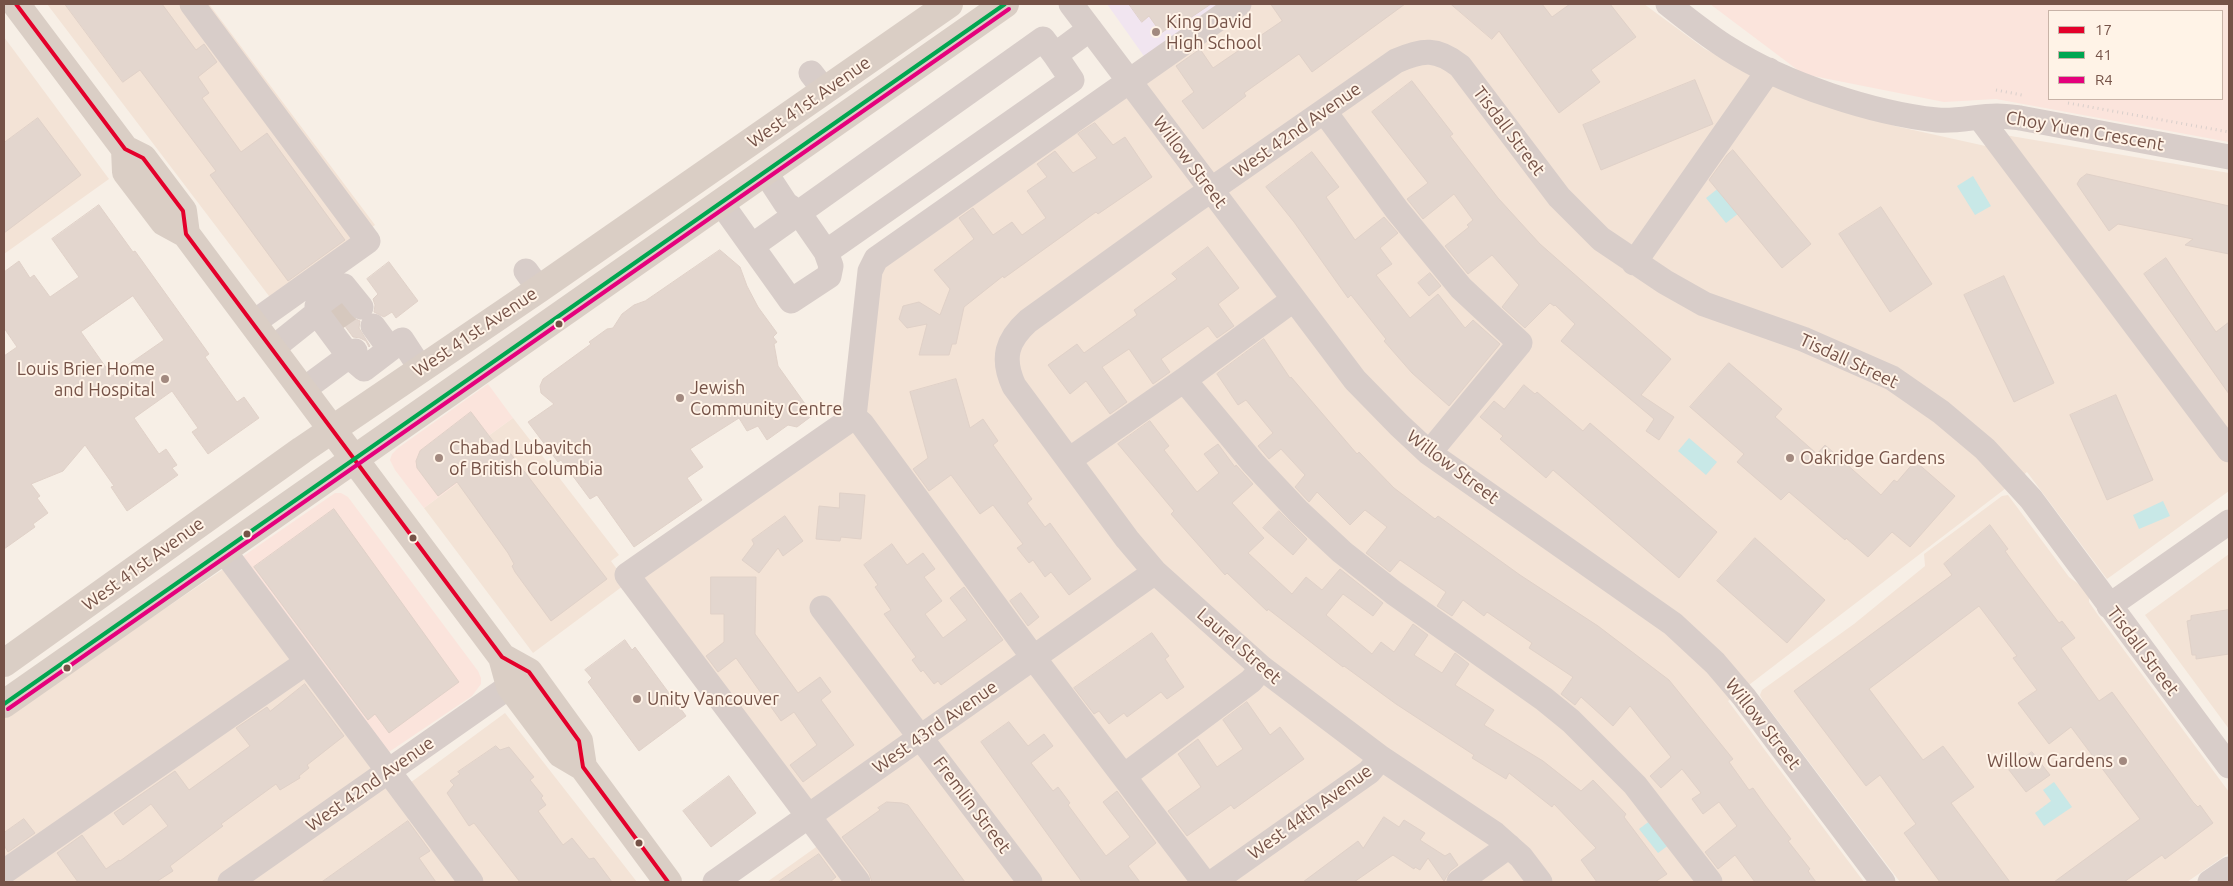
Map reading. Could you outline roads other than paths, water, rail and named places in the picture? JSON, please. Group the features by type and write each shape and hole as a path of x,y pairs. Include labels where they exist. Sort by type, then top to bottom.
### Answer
{"main road":[{"path":"16,4 126,149 126,172 164,222 186,234 502,657 510,686 561,754 583,767 668,882"},
{"name":"West 41st Avenue","path":"4,663 421,369 533,280 818,82 949,4"},
{"name":"West 41st Avenue","path":"4,704 1005,4"},
{"path":"818,82 843,117"},
{"path":"533,280 558,316"},
{"path":"502,657 528,672 579,741 583,767"}],"street":[{"path":"192,4 368,241 253,323"},
{"name":"Willow Street","path":"1071,4 1355,380 1429,453 1673,624 1714,663 1744,697 1883,882"},
{"path":"858,882 627,575 854,418 870,271 876,259 1240,4"},
{"name":"Choy Yuen Crescent","path":"1668,4 1730,50 1770,70 1827,94 1889,112 1937,120 1997,116 2020,118 2229,157"},
{"path":"1055,55 1090,29"},
{"path":"752,246 1043,39 1072,80 826,252"},
{"name":"West 42nd Avenue","path":"1007,350 1015,333 1028,320 1211,190 1396,61 1414,53 1431,52"},
{"name":"Tisdall Street","path":"1431,52 1445,54 1460,66 1559,197 1601,239 1634,262 1704,304 1803,338 1892,378 1941,412 2002,466 2031,499 2229,766"},
{"path":"1634,262 1770,70"},
{"path":"1324,111 1397,210 1461,288 1520,343 1429,453"},
{"path":"1980,118 2229,450"},
{"path":"721,203 791,302 829,276 831,266 826,252 799,212 786,204 766,172"},
{"path":"1069,460 1184,380 1293,300"},
{"path":"303,390 355,328"},
{"path":"272,348 355,328 402,340 421,369"},
{"name":"Laurel Street","path":"1007,350 1007,365 1014,386 1127,539 1154,572 1262,668 1381,758 1495,834 1521,858 1540,882"},
{"path":"1184,380 1253,463 1298,512 1342,552 1394,593 1544,699 1571,721 1635,784 1710,882"},
{"path":"854,418 862,424 1033,657 1204,882"},
{"path":"2109,606 2229,522"},
{"path":"224,551 470,882"},
{"name":"West 43rd Avenue","path":"715,882 1154,572"},
{"name":"Fremlin Street","path":"822,608 1030,882"},
{"path":"4,872 307,662"},
{"path":"1124,776 1251,681 1262,668"},
{"name":"West 42nd Avenue","path":"230,882 510,686"},
{"name":"West 44th Avenue","path":"1212,882 1369,772 1381,758"},
{"path":"1459,882 1509,846"},
{"path":"2210,882 2229,869"}],"water":[{"path":"1973,176 1991,206 1975,215 1957,186"},
{"path":"1720,187 1739,213 1726,223 1706,198"},
{"path":"1689,438 1717,462 1706,475 1678,451"},
{"path":"2163,501 2170,516 2139,529 2133,515"},
{"path":"2054,782 2072,807 2044,826 2035,813 2051,801 2043,790"},
{"path":"1651,820 1670,844 1658,853 1639,829"}],"tunnel":[{"path":"333,320 349,309"}],"place":[{"name":"King David High School","path":"1156,32"},
{"name":"Louis Brier Home and Hospital","path":"165,379"},
{"name":"Jewish Community Centre","path":"680,398"},
{"name":"Chabad Lubavitch of British Columbia","path":"439,458"},
{"name":"Oakridge Gardens","path":"1790,458"},
{"name":"Unity Vancouver","path":"637,699"},
{"name":"Willow Gardens","path":"2123,761"}]}
